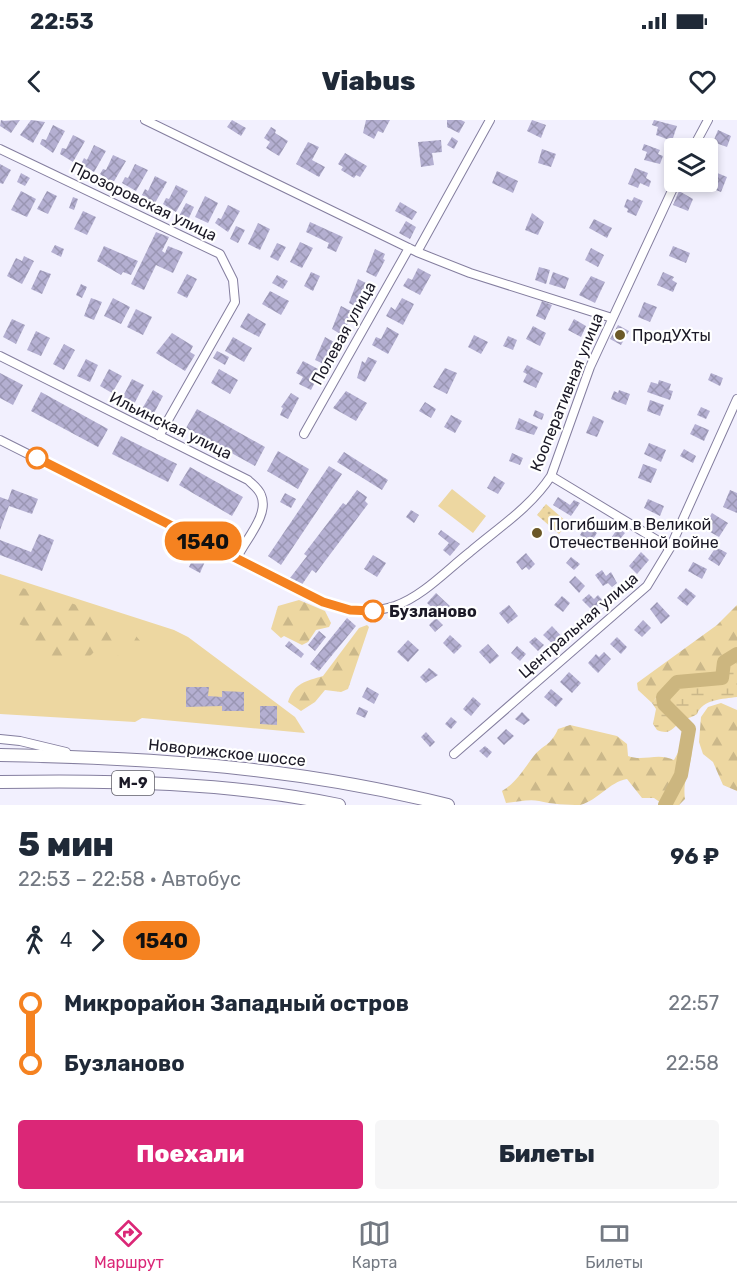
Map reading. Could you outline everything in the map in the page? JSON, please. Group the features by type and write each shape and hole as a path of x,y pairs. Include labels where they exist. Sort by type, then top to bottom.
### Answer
{"highway":[{"name":"Новорижское шоссе","path":"0,755 93,757 256,768 328,779 448,805"},
{"name":"М-9","path":"0,782 172,784 253,791 339,805"}],"street":[{"path":"145,120 413,250 470,273 612,318"},
{"name":"Полевая улица","path":"304,434 490,120"},
{"path":"698,138 708,120"},
{"name":"Прозоровская улица","path":"0,148 220,254 233,280 235,302 159,436"},
{"name":"Кооперативная улица","path":"237,558 337,608 375,611 399,604 424,589 527,505 551,476 590,367 671,192"},
{"name":"Ильинская улица","path":"0,356 248,480 261,494 260,516 237,558"},
{"name":"Центральная улица","path":"454,754 647,586 670,548 737,399"},
{"path":"0,440 237,558"},
{"path":"551,476 670,548"},
{"path":"0,739 93,757"}],"green space":[{"path":"452,489 486,516 473,533 438,506"},
{"path":"546,504 568,523 559,534 537,515"},
{"path":"0,574 174,630 188,637 295,717 305,733 142,718 135,722 0,714"},
{"path":"0,581 112,616 119,630 131,630 141,642 139,645 131,646 123,637 116,637 114,646 120,660 116,661 96,650 88,658 84,658 81,647 69,644 63,658 37,655 31,642 33,631 19,624 15,617 22,604 21,601 0,596"},
{"path":"299,600 325,611 331,623 329,627 316,630 308,642 302,645 284,636 281,638 271,629 278,606"},
{"path":"737,605 737,654 724,662 722,678 677,682 663,697 657,697 652,703 638,690 637,683 717,625"},
{"path":"367,625 369,627 348,689 341,692 325,690 315,702 301,711 288,702 297,687 306,681 323,676 359,628"},
{"path":"737,654 737,697 720,699 704,705 697,714 683,720 672,730 662,732 657,730 653,724 656,709 652,703 657,697 663,696 677,682 722,678 724,662"},
{"path":"721,703 737,710 737,791 723,785 713,762 703,754 699,742 701,717 708,707"},
{"path":"570,725 617,736 627,744 628,756 634,758 662,757 674,760 681,747 692,747 684,792 685,799 679,805 664,805 654,798 642,798 627,779 580,805 531,800 506,803 502,791 516,780 558,729"}],"building":[{"path":"1,120 20,120 11,133 0,126"},
{"path":"31,120 45,122 33,143 20,135"},
{"path":"232,120 246,128 241,136 227,127"},
{"path":"366,120 390,120 383,133 378,131 374,139 363,133"},
{"path":"447,120 465,122 459,133 447,127"},
{"path":"532,120 546,125 541,138 527,131"},
{"path":"654,120 677,126 673,138 664,138 656,135 658,127 652,125"},
{"path":"53,125 65,131 53,153 40,144 42,139 46,140"},
{"path":"271,127 276,130 275,133 288,141 279,156 266,148 270,142 264,138"},
{"path":"718,130 731,136 727,147 718,144 718,138 715,138"},
{"path":"73,135 85,141 73,162 60,154 62,148 66,149"},
{"path":"452,137 458,141 454,149 447,145"},
{"path":"441,140 442,152 432,153 434,165 421,167 418,142"},
{"path":"308,142 319,147 312,160 325,167 319,177 296,164"},
{"path":"644,144 660,150 658,154 663,156 660,164 644,160 647,152 642,150"},
{"path":"94,145 106,151 94,172 81,164 84,158 87,160"},
{"path":"542,149 556,154 551,167 538,163"},
{"path":"345,153 367,166 360,177 356,175 354,178 341,170 343,167 338,164"},
{"path":"113,155 126,161 113,183 100,174 103,169 106,170"},
{"path":"0,164 11,170 3,184 0,183"},
{"path":"135,164 148,170 136,191 122,183 125,177 128,178"},
{"path":"635,168 648,173 646,178 651,181 649,187 640,183 638,188 628,184"},
{"path":"497,171 518,181 513,193 492,183"},
{"path":"21,173 30,178 25,186 17,182"},
{"path":"718,173 727,177 721,192 718,191"},
{"path":"155,176 167,182 155,203 142,195 145,189 148,191"},
{"path":"176,185 188,191 176,212 163,204 166,198 169,199"},
{"path":"21,191 36,199 27,217 11,210"},
{"path":"47,191 57,196 48,214 37,209"},
{"path":"679,192 693,199 688,211 673,205"},
{"path":"205,196 218,203 208,223 195,217"},
{"path":"73,197 78,199 74,210 69,208"},
{"path":"634,197 643,201 636,216 627,212 628,209 624,207 627,199 632,201"},
{"path":"400,202 417,212 412,220 395,211"},
{"path":"186,203 194,207 188,220 179,216"},
{"path":"228,205 240,211 228,232 215,223 218,218 221,219"},
{"path":"83,211 96,217 87,235 74,229"},
{"path":"532,213 544,222 538,235 525,230"},
{"path":"594,219 612,228 607,238 589,228"},
{"path":"406,221 416,227 410,239 399,233"},
{"path":"310,222 343,237 336,252 327,248 329,243 306,232"},
{"path":"258,223 270,229 260,250 248,244"},
{"path":"236,226 245,230 238,243 230,239"},
{"path":"156,232 169,237 162,251 165,253 168,246 183,252 173,273 156,265 144,290 131,284"},
{"path":"300,242 313,248 302,268 290,262"},
{"path":"277,243 286,247 278,261 270,257"},
{"path":"55,245 64,249 61,257 51,252"},
{"path":"104,246 138,261 131,275 123,272 121,275 97,261"},
{"path":"673,246 690,253 686,263 669,256"},
{"path":"591,248 604,255 598,267 585,260"},
{"path":"375,249 385,254 383,259 385,260 376,277 366,272"},
{"path":"24,256 34,261 22,284 7,276 16,258 22,261"},
{"path":"539,267 550,270 546,284 535,280"},
{"path":"418,268 431,275 420,295 403,286 408,278 412,280"},
{"path":"40,270 51,274 42,294 31,289"},
{"path":"311,272 320,276 313,291 304,286"},
{"path":"553,272 569,278 565,289 549,284"},
{"path":"663,272 674,277 672,280 677,283 673,292 657,285"},
{"path":"187,274 197,279 187,298 177,293"},
{"path":"277,275 288,281 283,289 272,283"},
{"path":"591,276 605,282 595,303 579,295"},
{"path":"358,279 368,284 365,289 368,291 359,308 349,303"},
{"path":"81,284 87,287 82,298 76,295"},
{"path":"270,291 289,301 281,315 262,304"},
{"path":"91,298 102,302 94,320 84,316"},
{"path":"113,298 130,307 121,324 104,316"},
{"path":"402,298 414,304 403,325 386,316 391,307 395,310"},
{"path":"542,301 552,305 545,320 536,316"},
{"path":"644,302 657,307 650,322 638,317"},
{"path":"341,306 351,311 348,316 351,317 342,335 332,329"},
{"path":"136,309 152,317 143,335 127,327"},
{"path":"248,313 266,324 259,337 240,327"},
{"path":"12,319 25,325 16,344 3,337"},
{"path":"574,319 586,326 581,337 568,330"},
{"path":"618,325 629,331 621,345 610,339"},
{"path":"533,326 546,333 540,346 526,339"},
{"path":"387,327 399,334 388,354 372,345 376,337 381,339"},
{"path":"36,331 50,338 41,356 27,350"},
{"path":"172,333 193,346 190,352 195,355 185,371 156,353"},
{"path":"474,335 488,342 481,354 468,347"},
{"path":"508,336 517,340 513,350 503,346"},
{"path":"233,337 252,348 244,362 225,351"},
{"path":"325,337 334,342 332,347 335,348 326,365 315,360"},
{"path":"64,344 75,350 64,370 53,364"},
{"path":"217,351 229,357 225,365 213,358"},
{"path":"368,357 377,361 365,382 357,378 362,361 365,363"},
{"path":"86,359 98,365 90,382 77,376"},
{"path":"303,361 318,369 315,374 318,376 311,390 299,384 303,377 296,373"},
{"path":"527,365 543,373 536,388 523,382 527,374 523,372"},
{"path":"445,368 457,373 447,394 433,387"},
{"path":"109,369 122,376 112,393 100,386"},
{"path":"219,369 238,380 230,394 211,383"},
{"path":"0,373 23,385 13,405 0,398"},
{"path":"711,373 723,378 720,386 708,380"},
{"path":"132,379 144,385 132,408 120,402"},
{"path":"659,380 671,384 669,390 673,391 670,400 647,392 651,382 658,384"},
{"path":"153,390 163,396 153,415 142,409"},
{"path":"619,390 630,394 626,405 611,399 614,391 618,393"},
{"path":"346,391 367,403 356,421 333,408"},
{"path":"41,392 108,429 98,447 31,411"},
{"path":"291,393 299,398 288,419 280,415 283,408 281,407"},
{"path":"650,400 664,405 660,416 647,411"},
{"path":"425,402 436,409 431,418 419,411"},
{"path":"701,407 710,411 706,419 697,415"},
{"path":"197,409 265,447 255,466 186,428"},
{"path":"535,410 544,414 542,420 533,416"},
{"path":"451,415 462,421 455,433 444,427"},
{"path":"593,416 604,421 597,437 586,433"},
{"path":"519,418 538,427 534,435 515,429"},
{"path":"695,424 709,430 704,441 690,434"},
{"path":"121,436 177,464 168,482 112,454"},
{"path":"649,443 666,450 661,462 644,454"},
{"path":"684,449 696,456 693,463 680,456"},
{"path":"278,451 309,469 298,489 267,471"},
{"path":"344,452 388,480 382,490 337,462"},
{"path":"512,453 523,458 520,465 509,461"},
{"path":"643,464 657,469 651,483 638,478"},
{"path":"329,466 342,474 281,565 268,556"},
{"path":"190,467 243,497 232,516 179,485"},
{"path":"494,476 505,483 498,494 487,488"},
{"path":"12,489 38,499 32,514 9,506 0,530 0,497 8,500"},
{"path":"357,490 367,497 365,501 368,504 316,573 312,570 301,586 290,578 307,556 304,554 343,503 346,505"},
{"path":"730,490 737,493 737,513 723,507"},
{"path":"285,493 296,499 291,508 280,502"},
{"path":"558,497 570,505 574,500 580,503 571,516 553,505"},
{"path":"648,499 664,506 660,516 644,508"},
{"path":"411,510 419,515 414,523 406,517"},
{"path":"712,513 728,523 719,537 703,528"},
{"path":"586,525 597,533 591,542 580,535"},
{"path":"618,528 625,533 615,545 609,541"},
{"path":"441,530 460,544 450,556 443,550 449,543 438,534"},
{"path":"39,534 54,540 42,571 0,555 0,540 31,552"},
{"path":"716,547 727,553 719,566 708,559"},
{"path":"196,552 207,557 200,573 189,567"},
{"path":"641,552 649,560 637,574 629,566"},
{"path":"526,553 535,564 529,570 526,567 522,570 516,562"},
{"path":"373,555 386,563 377,577 364,569"},
{"path":"571,557 580,564 574,570 566,563"},
{"path":"693,562 707,569 702,579 688,571"},
{"path":"602,570 606,576 611,572 617,583 612,587 608,583 603,586 595,575"},
{"path":"575,576 585,586 579,593 569,582"},
{"path":"686,588 696,596 687,606 677,598"},
{"path":"436,593 453,609 444,619 427,603"},
{"path":"589,594 594,599 598,595 603,601 593,611 582,600"},
{"path":"562,596 570,603 563,612 554,605"},
{"path":"657,602 670,616 661,624 650,609"},
{"path":"509,605 518,616 508,624 499,613"},
{"path":"347,618 356,626 319,671 310,664"},
{"path":"436,618 443,625 435,632 429,625"},
{"path":"643,620 651,628 642,637 634,630"},
{"path":"552,626 565,640 557,648 543,635"},
{"path":"319,631 326,637 315,651 308,645"},
{"path":"450,635 462,646 454,654 443,643"},
{"path":"535,637 544,645 538,651 529,642"},
{"path":"617,637 627,647 621,654 610,644"},
{"path":"408,640 419,650 408,662 397,652"},
{"path":"289,641 304,654 301,658 285,646"},
{"path":"488,644 499,656 490,664 479,652"},
{"path":"517,646 526,654 520,661 511,653"},
{"path":"604,652 611,659 598,673 588,663 596,654 599,657"},
{"path":"429,668 438,675 426,683 420,677"},
{"path":"569,672 581,683 572,693 560,682"},
{"path":"186,687 209,687 208,696 222,697 222,691 244,692 244,711 222,711 222,706 186,707"},
{"path":"367,687 379,694 374,704 362,697"},
{"path":"551,689 563,699 556,707 544,697"},
{"path":"473,697 481,704 471,716 463,709"},
{"path":"260,706 277,706 277,725 260,724"},
{"path":"359,707 368,711 365,718 356,714"},
{"path":"522,712 530,720 524,725 515,719"},
{"path":"451,717 457,722 451,729 445,724"},
{"path":"506,729 514,736 504,745 497,738"},
{"path":"426,732 435,742 430,747 421,737"},
{"path":"485,746 492,752 487,758 479,751"}],"waterway":[{"path":"665,805 681,775 689,729 664,704 663,697 677,682 722,678 724,662 737,654"}],"bus line":[{"name":"1540","path":"37,458 323,602 337,608 373,611"}],"place":[{"name":"ПродУХты","path":"620,335"},
{"name":"Погибшим в Великой Отечественной войне","path":"537,533"},
{"name":"Бузланово","path":"373,611"}]}
